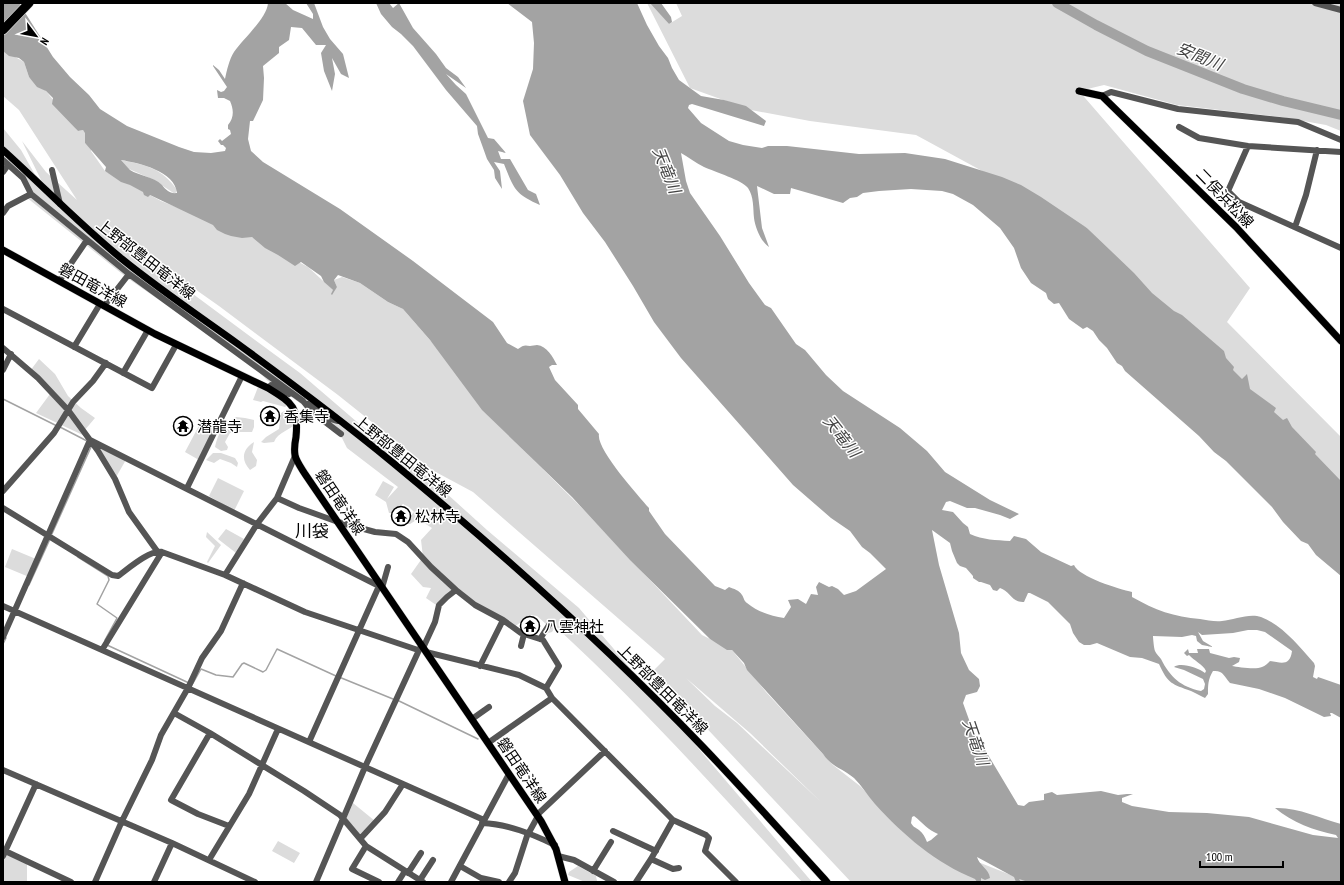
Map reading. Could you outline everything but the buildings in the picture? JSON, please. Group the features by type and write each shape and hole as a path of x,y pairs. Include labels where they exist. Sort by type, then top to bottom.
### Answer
{"highway":[{"path":"3,30 29,3"}],"main road":[{"path":"1079,91 1102,96"},
{"name":"二俣浜松線","path":"1102,96 1230,222 1279,273 1341,342"},
{"name":"上野部豊田竜洋線","path":"3,150 100,241 140,273 299,388 437,500 508,562 592,638 704,748 827,882"},
{"name":"磐田竜洋線","path":"3,250 148,330 268,388 285,398 291,404 294,409 297,425 295,456 305,474 422,649 472,719 537,815 554,844 565,882"}],"street":[{"path":"1315,3 1341,10"},
{"path":"1102,96 1111,92 1178,109 1298,122 1341,140"},
{"path":"1179,127 1199,138 1248,146 1341,152"},
{"path":"1248,146 1228,191 1239,202 1341,248"},
{"path":"1295,227 1306,195 1317,150"},
{"path":"3,160 23,178 31,194 128,274 303,401 311,411 341,434"},
{"path":"3,172 8,165"},
{"path":"52,170 60,204"},
{"path":"3,213 8,206 31,194"},
{"path":"59,281 87,240"},
{"path":"74,347 102,305 128,274"},
{"path":"3,309 152,388 176,344"},
{"path":"123,373 148,330"},
{"path":"3,348 38,378 68,410 90,440 115,479 129,512 160,552 225,575 305,612 422,649 518,676 546,688 552,698 673,820 706,835 709,838 705,851 736,882"},
{"path":"3,370 11,354"},
{"path":"3,491 54,433 73,402 93,381 106,363"},
{"path":"188,488 242,376"},
{"path":"268,388 271,385 341,422"},
{"path":"90,440 381,586"},
{"path":"3,637 90,440"},
{"path":"225,575 257,524 277,498 295,456"},
{"path":"277,498 298,508 338,522 375,532 396,534 413,546 431,567 475,605 503,620 524,634 543,640 559,666 546,688"},
{"path":"3,508 112,575 118,576 149,555 160,552"},
{"path":"102,650 160,552"},
{"path":"310,742 360,629 381,586 388,567"},
{"path":"95,882 122,821 152,760 161,735 188,688 202,658 221,631 243,583"},
{"path":"316,882 365,767 435,622 440,605 456,590"},
{"path":"3,606 310,742 483,822 510,827 554,844"},
{"path":"480,666 503,620"},
{"path":"540,639 549,625"},
{"path":"521,646 524,634"},
{"path":"488,743 552,698"},
{"path":"472,719 489,707"},
{"path":"174,713 210,733 340,815 366,846 422,881 432,860"},
{"path":"209,860 249,794 278,729"},
{"path":"210,733 171,800 196,813 230,826"},
{"path":"509,882 515,873 528,833 537,815 605,751"},
{"path":"3,770 172,843 255,882"},
{"path":"451,882 509,774"},
{"path":"36,784 4,852 71,882"},
{"path":"360,839 385,812 403,784"},
{"path":"636,882 652,859 673,820"},
{"path":"613,831 640,845 656,851"},
{"path":"593,871 610,842"},
{"path":"154,882 172,843"},
{"path":"366,846 352,869 379,882"},
{"path":"398,882 421,853"},
{"path":"558,856 574,860 614,882"},
{"path":"652,859 673,869 679,868"},
{"path":"460,866 486,881 499,882"}],"shaded area":[{"path":"647,3 652,3 669,24 682,16 676,3 1341,3 1341,131 1326,125 1281,117 1177,105 1104,85 1079,91 1250,288 1227,322 1341,437 1341,490 1087,228 916,135 810,121 751,110 690,88"},
{"path":"3,50 24,62 29,77 46,91 78,131 83,130 86,133 85,143 91,148 91,151 105,171 161,201 252,237 308,267 333,290 337,287 334,280 342,277 360,283 388,302 403,309 436,347 489,416 581,507 702,635 732,650 766,692 833,765 860,786 916,843 978,862 1029,882 851,882 653,671 665,659 473,492 432,470 338,395 219,306 131,244 145,259 168,273 193,294 300,373 357,422 435,483 487,530 579,608 812,882 802,882 652,721 557,628 555,627 552,632 545,634 546,624 537,616 531,615 514,627 454,591 439,607 426,598 431,588 423,587 411,574 423,557 421,540 432,528 418,519 410,524 403,524 414,512 403,504 392,513 389,513 386,502 375,495 383,481 394,487 387,499 398,487 347,448 341,436 310,410 268,381 251,364 126,277 26,197 31,194 23,178 3,157 3,128 21,150 38,180 43,184 22,141 46,172 77,200 19,110 3,96","holes":["686,678 750,733 821,802 737,723 715,706"]},
{"path":"121,160 146,166 159,172 177,190 175,194 154,180 129,169"},
{"path":"39,359 55,374 68,396 95,418 84,431 89,438 36,413 50,394 30,371"},
{"path":"258,387 277,396 288,404 285,407 253,400"},
{"path":"291,407 297,423 281,433 274,442 261,442 279,429 281,413"},
{"path":"236,417 254,420 252,432 230,433 225,442 228,447 227,450 221,451 215,447 218,437 224,426"},
{"path":"203,418 217,425 199,460 185,452"},
{"path":"94,442 127,458 115,479"},
{"path":"254,442 252,452 257,460 256,466 250,470 245,462 244,454 247,448"},
{"path":"213,453 221,453 235,458 238,463 237,467 220,459 214,463 206,460"},
{"path":"218,478 244,491 234,511 209,496"},
{"path":"226,529 244,539 236,553 218,539"},
{"path":"207,532 221,545 208,563 207,562 215,546 206,537"},
{"path":"12,549 36,559 29,577 5,567"},
{"path":"353,803 375,821 360,835 346,819"},
{"path":"278,841 300,853 294,863 272,851"},
{"path":"5,851 27,861 27,882 3,882 3,856"},
{"path":"578,866 596,876 597,881 585,882 568,875 569,872"}],"water":[{"name":"天竜川","path":"3,3 19,3 53,57 70,77 89,95 100,109 127,126 179,147 194,152 211,153 225,151 226,148 218,141 220,139 222,141 231,134 230,130 228,129 228,125 233,111 230,101 224,98 218,98 217,90 221,92 227,87 213,65 219,70 225,79 229,62 234,52 264,15 268,3 285,3 293,10 313,19 313,14 306,3 314,3 323,27 330,39 343,54 349,78 341,74 332,58 335,74 332,91 324,71 321,53 326,45 316,45 302,28 291,27 289,40 279,47 279,53 263,66 263,100 253,121 250,121 248,139 251,151 263,162 340,209 413,261 493,322 507,343 518,349 527,345 544,347 552,355 557,365 552,365 549,367 555,380 578,405 578,409 599,434 604,450 611,461 649,508 649,511 665,534 715,586 725,590 729,587 736,590 741,593 746,602 756,609 769,615 784,618 791,607 788,600 798,599 806,604 811,594 818,595 816,587 819,582 829,587 832,586 838,589 844,595 856,591 886,569 862,547 850,531 831,518 793,485 681,358 654,322 605,242 583,213 560,175 530,135 523,101 533,69 534,43 532,22 507,3 637,3 647,25 668,58 679,80 701,96 746,106 766,121 764,126 692,104 689,105 688,108 701,123 729,141 762,148 768,146 787,146 859,154 905,153 945,159 1002,177 1021,185 1041,197 1087,228 1134,273 1152,293 1174,311 1182,315 1224,351 1226,358 1234,367 1233,370 1242,379 1247,374 1250,389 1276,408 1274,412 1283,420 1287,418 1292,427 1316,452 1315,454 1341,481 1341,576 1316,555 1308,544 1301,541 1283,522 1272,507 1226,461 1214,452 1199,436 1125,371 1122,366 1117,363 1093,331 1087,327 1083,329 1069,319 1059,303 1054,304 1048,299 1046,293 1031,283 1021,268 1014,248 1000,228 973,205 953,194 942,191 911,189 879,191 863,193 857,197 850,198 843,203 791,188 790,194 774,194 757,186 762,228 769,247 763,242 757,230 752,199 748,188 734,179 704,167 681,153 686,181 690,193 720,236 749,283 765,305 771,308 796,344 805,350 826,375 843,391 900,428 927,451 945,472 990,500 1019,514 1010,519 975,508 967,508 950,501 946,502 942,510 953,512 968,527 970,534 995,540 1010,541 1014,536 1026,539 1041,552 1071,566 1074,565 1083,574 1109,585 1132,592 1132,597 1149,606 1173,615 1217,621 1247,616 1261,617 1276,625 1283,631 1314,663 1315,666 1313,677 1317,679 1318,677 1341,685 1341,718 1332,713 1330,713 1331,716 1324,717 1285,698 1259,689 1230,683 1219,671 1213,671 1208,685 1208,694 1205,698 1175,685 1165,676 1159,664 1142,658 1130,657 1097,643 1084,645 1079,642 1073,633 1070,624 1048,602 1028,593 1024,602 1020,602 1000,588 997,591 993,590 990,585 979,582 973,578 966,568 957,563 950,543 932,530 939,565 959,633 961,653 969,670 979,679 980,686 977,692 966,695 963,703 972,728 1018,805 1024,806 1029,802 1044,800 1044,794 1052,792 1057,795 1101,791 1118,795 1133,794 1122,798 1122,802 1132,806 1169,812 1207,813 1249,817 1313,835 1338,838 1336,835 1319,831 1296,822 1275,808 1292,809 1341,824 1341,882 1028,882 1019,879 1021,882 1016,882 1014,877 977,857 988,872 990,878 985,880 981,878 981,882 977,882 975,879 934,857 897,827 875,804 854,778 830,762 747,670 744,663 732,650 727,650 710,639 630,560 572,497 482,410 430,340 403,309 388,302 360,283 338,275 334,280 337,287 332,295 333,290 324,282 321,276 301,262 295,266 265,248 252,237 242,238 225,234 217,230 213,225 150,195 148,197 144,195 143,192 121,182 105,171 106,167 85,143 85,133 83,130 78,131 52,104 53,98 46,91 37,87 29,77 24,62 19,58 9,56 3,51","holes":["121,160 155,169 170,179 175,185 177,193 170,192 158,182 130,170","1248,630 1265,632 1292,651 1291,656 1285,662 1270,661 1259,668 1247,668 1232,666 1239,662 1240,658 1229,658 1210,653 1209,649 1197,649 1198,653 1189,653 1188,649 1184,653 1203,666 1206,671 1205,673 1185,665 1174,667 1203,679 1205,684 1204,689 1201,691 1182,684 1172,676 1154,648 1153,636 1182,637 1192,635 1196,636 1197,641 1202,645 1213,647 1203,641 1198,632 1202,635 1233,633","914,816 938,834 927,842 922,832 911,823 912,817"]},
{"path":"376,3 389,3 393,8 399,3 413,28 446,68 458,77 466,88 446,74 466,94 488,138 494,139 506,153 498,151 501,159 510,159 528,190 536,194 540,205 520,194 513,185 504,164 494,162 500,171 502,189 495,178 494,170 487,159 478,134 477,126 446,90 413,46 392,27 381,14"},
{"path":"650,3 661,3 671,17 672,22 669,24"}],"waterway":[{"name":"安間川","path":"1057,3 1147,51 1243,89 1283,101 1341,115"},
{"path":"3,399 57,426"},
{"path":"60,427 87,441"},
{"path":"51,536 91,447 90,446"},
{"path":"29,585 50,539"},
{"path":"78,557 108,576 109,580 97,604 117,618 105,640"},
{"path":"3,644 6,638"},
{"path":"107,645 189,683"},
{"path":"192,685 201,669 216,675 233,677 244,663 263,672 266,670 277,649 336,676"},
{"path":"339,677 393,699"},
{"path":"397,700 478,739"}],"place":[{"name":"香集寺","path":"270,416"},
{"name":"潜龍寺","path":"183,426"},
{"name":"松林寺","path":"401,516"},
{"name":"八雲神社","path":"530,626"}],"district":[{"name":"川袋","path":"312,531"}]}
